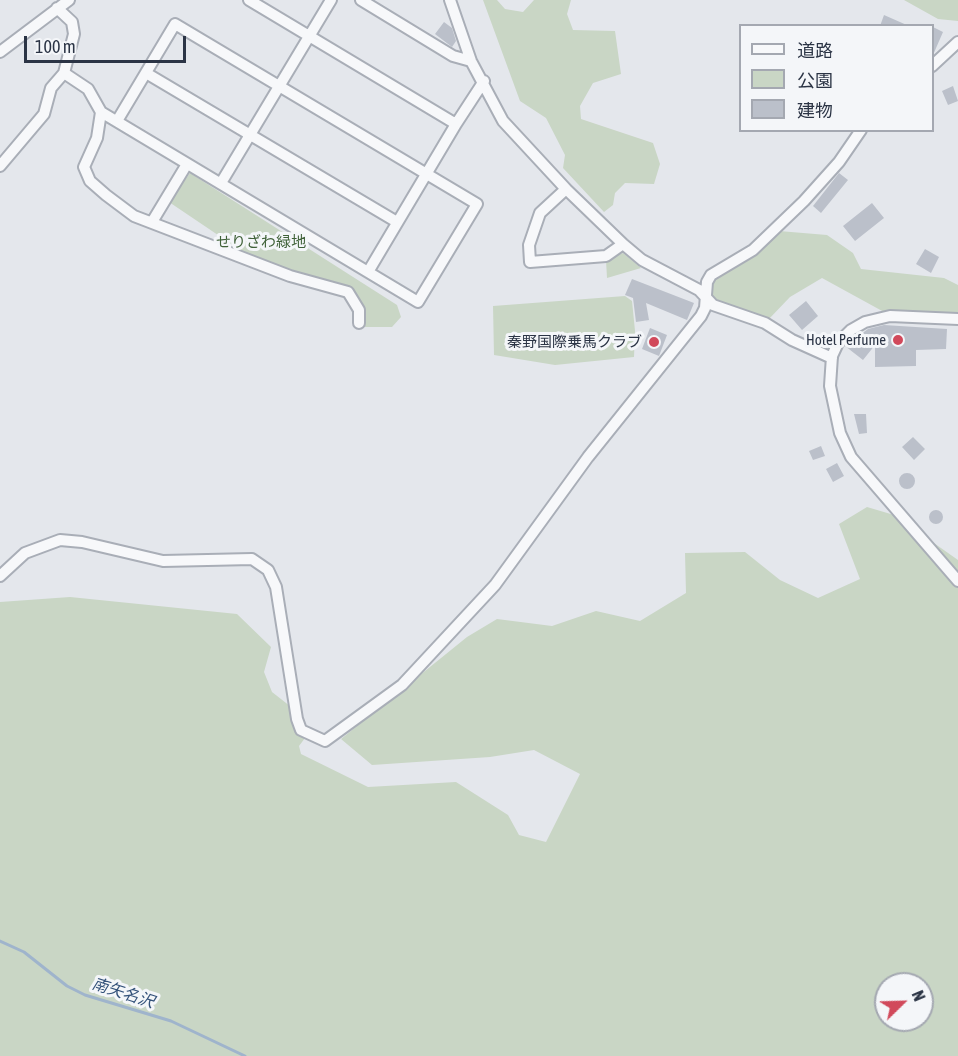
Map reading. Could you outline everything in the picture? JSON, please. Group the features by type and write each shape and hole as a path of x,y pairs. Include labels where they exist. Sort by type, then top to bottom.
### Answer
{"street":[{"path":"0,52 69,0"},
{"path":"249,0 456,124"},
{"path":"221,183 331,0"},
{"path":"361,0 453,56 471,61"},
{"path":"450,0 471,61 484,81 503,121 566,189 622,244 642,260 699,291 713,305 765,323 792,340 832,358"},
{"path":"0,166 44,114 51,88 63,73 74,34 72,22 57,8"},
{"path":"63,73 88,89 101,112 418,302 477,204 175,24 117,121"},
{"path":"934,65 953,50 958,42"},
{"path":"146,73 397,222"},
{"path":"368,272 484,81"},
{"path":"101,112 97,138 84,167 90,181 123,210 290,276 348,292 359,310 359,323"},
{"path":"0,576 25,553 60,540 82,542 163,561 243,557 263,564 276,587 297,719 301,730 325,741 394,692 420,668 495,585 588,457 701,316 706,282 711,275 748,254 795,210 839,162 860,132"},
{"path":"152,222 187,164"},
{"path":"566,189 540,213 529,245 530,262 606,256 622,244"},
{"path":"958,319 890,316 872,321 843,336 832,358 832,401 840,433 851,457 958,581"}],"green space":[{"path":"483,0 497,0 505,9 523,12 534,0 571,0 567,14 573,30 615,31 621,74 593,83 580,106 581,119 653,143 660,164 654,184 625,183 615,193 613,205 604,212 563,168 565,155 546,118 520,101"},
{"path":"904,0 958,0 958,21 938,19"},
{"name":"せりざわ緑地","path":"190,173 397,305 401,317 392,327 361,327 357,298 255,260 169,202"},
{"path":"779,231 827,235 853,253 861,269 944,278 958,285 958,313 884,312 822,278 790,297 768,320 713,298 710,287 715,279 725,270 747,260"},
{"path":"623,253 641,268 607,278 606,260"},
{"path":"625,296 632,301 635,331 634,357 555,365 494,355 493,306"},
{"path":"867,507 894,515 958,560 958,1056 0,1056 0,602 70,597 237,614 271,647 264,672 272,692 295,710 308,734 299,746 301,754 368,787 456,782 508,815 519,835 546,842 580,774 534,750 490,757 372,765 341,739 467,637 497,619 552,626 596,611 640,621 686,593 685,553 745,552 780,580 818,598 860,579 839,524"}],"building":[{"path":"884,15 904,24 881,24"},
{"path":"444,22 452,28 456,41 452,47 435,34"},
{"path":"934,28 943,32 934,53"},
{"path":"953,86 958,101 948,105 942,91"},
{"path":"839,173 848,180 821,213 813,206"},
{"path":"872,203 884,218 855,241 843,226"},
{"path":"925,249 939,257 931,273 916,264"},
{"path":"632,279 694,303 687,320 646,303 649,320 636,322 633,298 625,295"},
{"path":"806,301 818,316 802,330 789,315"},
{"name":"Hotel Perfume","path":"884,325 947,329 946,349 916,350 916,366 875,367 875,345 863,360 845,346 868,329"},
{"name":"秦野国際乗馬クラブ","path":"650,328 667,335 659,356 642,349"},
{"path":"854,414 866,414 867,433 859,434"},
{"path":"913,437 925,449 914,460 902,447"},
{"path":"821,446 825,456 813,460 809,451"},
{"path":"837,463 844,476 833,482 826,469"},
{"path":"907,473 913,475 915,481 913,487 907,489 901,487 899,481 901,475"},
{"path":"933,510 939,510 943,517 939,524 933,524 929,520 929,514"}],"waterway":[{"name":"南矢名沢","path":"0,941 24,952 67,986 85,995 171,1021 245,1056"}],"place":[{"name":"Hotel Perfume","path":"898,340"},
{"name":"秦野国際乗馬クラブ","path":"654,342"}]}
